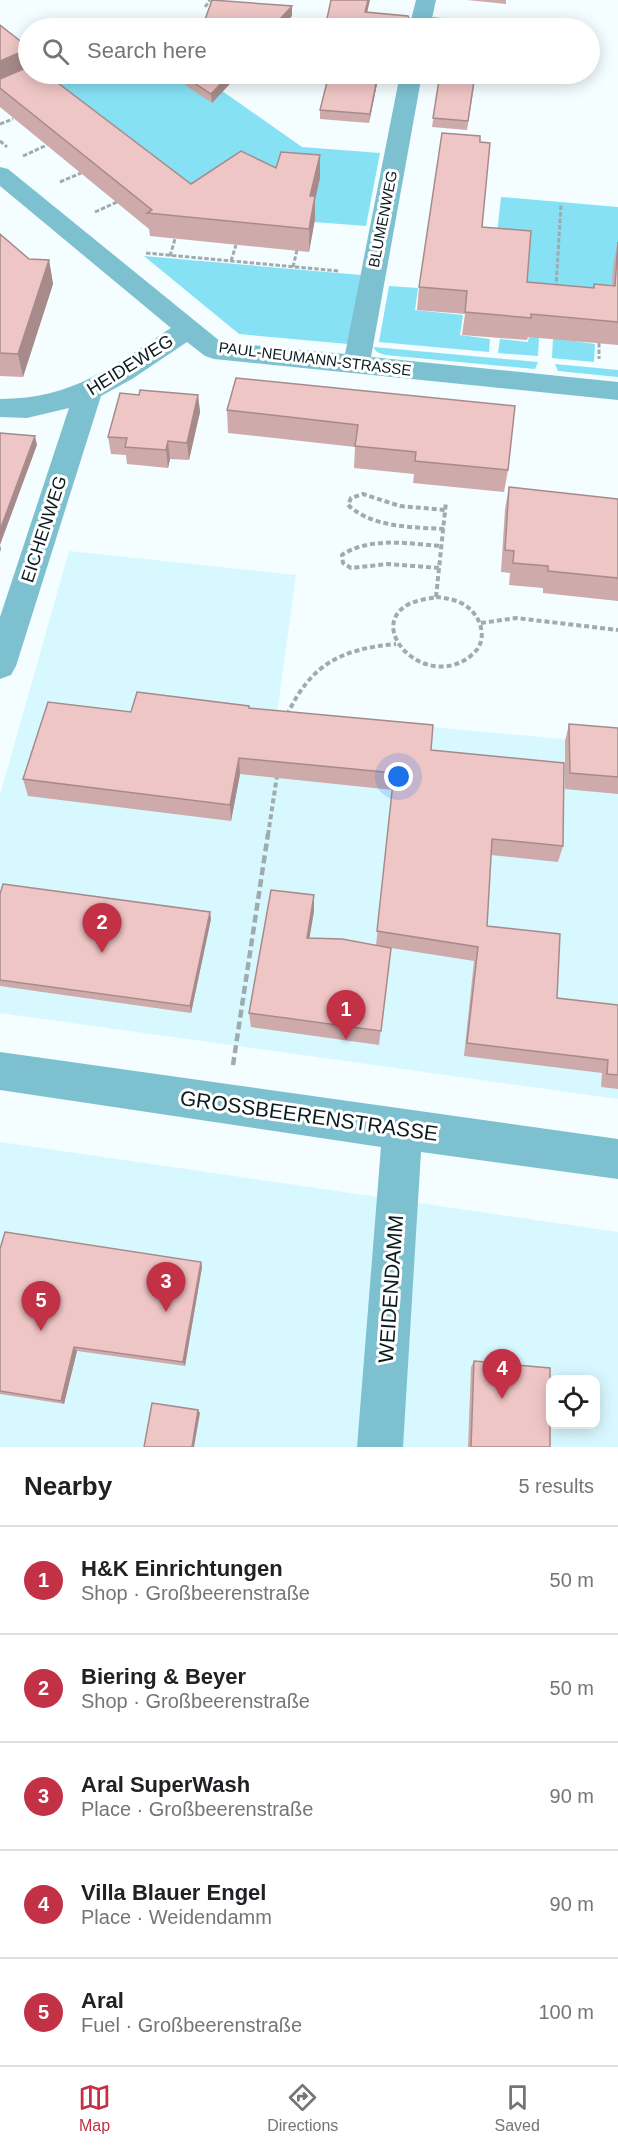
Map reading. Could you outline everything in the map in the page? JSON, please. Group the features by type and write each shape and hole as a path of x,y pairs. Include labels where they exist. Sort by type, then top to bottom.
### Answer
{"street":[{"path":"422,18 426,0"},
{"name":"BLUMENWEG","path":"356,365 409,84"},
{"name":"PAUL-NEUMANN-STRASSE","path":"10,166 111,265 214,350 618,391"},
{"name":"HEIDEWEG","path":"0,408 50,406 88,392 188,329"},
{"name":"EICHENWEG","path":"0,666 88,392"},
{"name":"GROSSBEERENSTRASSE","path":"0,1071 618,1159"},
{"name":"WEIDENDAMM","path":"380,1447 402,1130"}],"path":[{"path":"205,7 210,0"},
{"path":"0,124 14,119"},
{"path":"10,166 47,145"},
{"path":"54,185 81,173"},
{"path":"89,214 117,202"},
{"path":"556,289 561,204"},
{"path":"170,256 175,239"},
{"path":"231,261 236,245"},
{"path":"293,267 297,250"},
{"path":"111,265 135,252 373,274"},
{"path":"598,365 599,343"},
{"path":"444,529 389,524 352,511 348,505 351,498 363,494 400,506 446,510"},
{"path":"436,597 446,502"},
{"path":"439,568 388,564 351,568 344,563 342,555 350,548 390,544 441,546"},
{"path":"436,597 450,598 463,604 481,623 480,644 475,653 453,665 433,666 414,661 396,645 393,633 394,622 399,611 422,598 436,597"},
{"path":"481,623 516,618 618,630"},
{"path":"286,718 294,696 306,680 321,667 355,650 396,645"},
{"path":"226,1104 279,765"}],"shaded area":[{"path":"50,84 212,84 302,147 380,153 366,226 225,214 39,88"},
{"path":"501,197 618,207 618,300 491,289"},
{"path":"144,256 361,275 348,344 239,334"},
{"path":"389,286 418,288 415,310 463,315 460,335 490,339 489,352 379,342"},
{"path":"529,336 539,337 538,356 498,353 500,339 528,342"},
{"path":"553,338 595,344 594,362 552,358"},
{"path":"373,347 538,362 535,369 385,355 377,352"},
{"path":"555,364 618,370 618,377 558,371"},
{"path":"69,551 296,575 277,713 618,744 618,1099 0,1013 0,795"},
{"path":"0,1142 618,1232 618,1447 0,1447"}],"building":[{"path":"212,0 292,6 281,18 206,18"},
{"path":"331,0 368,0 365,12 408,16 409,18 327,18"},
{"path":"0,25 18,39 18,53 0,61"},
{"path":"18,71 18,84 59,84 191,184 241,151 276,168 281,152 320,155 310,196 315,196 309,229 147,213 152,210 0,88 0,79"},
{"path":"196,84 220,84 211,94"},
{"path":"326,84 376,84 370,114 320,110"},
{"path":"438,84 474,84 468,121 433,118"},
{"path":"442,133 480,136 480,142 490,143 482,227 531,231 527,282 594,288 594,284 615,286 618,242 618,322 531,314 531,318 465,312 467,291 419,287"},
{"path":"0,234 29,259 49,260 18,354 0,353"},
{"path":"236,378 515,406 508,470 415,461 416,452 355,446 358,425 227,410"},
{"path":"140,390 198,395 187,443 168,441 166,450 125,447 127,438 108,437 120,393 139,395"},
{"path":"0,433 35,436 0,530"},
{"path":"509,487 618,499 618,578 548,571 548,566 513,563 514,551 505,550"},
{"path":"137,692 249,706 249,708 433,725 431,750 564,763 563,846 492,839 487,926 560,934 557,998 618,1005 618,1075 607,1074 608,1060 467,1043 478,947 377,931 394,773 239,758 230,805 23,779 48,702 131,712"},
{"path":"569,724 618,728 618,777 570,773"},
{"path":"3,884 210,912 190,1006 0,980 0,894"},
{"path":"271,890 314,895 307,938 342,939 391,948 381,1031 249,1013"},
{"path":"5,1232 201,1262 183,1362 74,1347 61,1401 0,1391 0,1249"},
{"path":"474,1361 550,1368 550,1375 546,1375 546,1429 550,1429 550,1447 471,1447"},
{"path":"152,1403 198,1410 192,1447 144,1447"}],"place":[{"name":"Biering & Beyer","path":"102,953"},
{"name":"H&K Einrichtungen","path":"346,1040"},
{"name":"Aral SuperWash","path":"166,1312"},
{"name":"Aral","path":"41,1331"},
{"name":"Villa Blauer Engel","path":"502,1399"}]}
